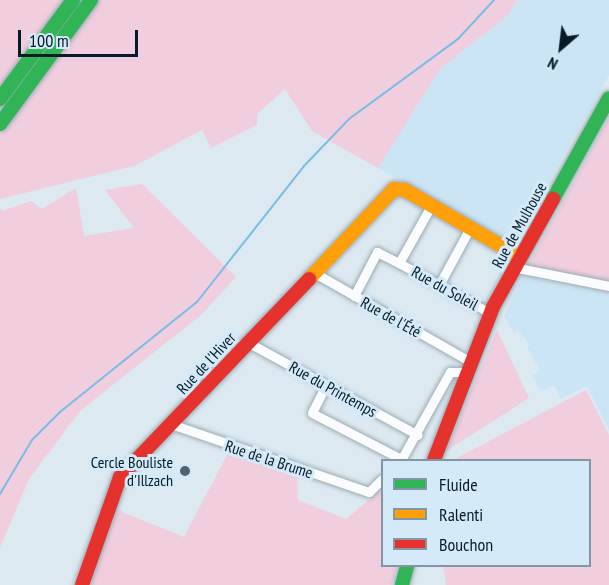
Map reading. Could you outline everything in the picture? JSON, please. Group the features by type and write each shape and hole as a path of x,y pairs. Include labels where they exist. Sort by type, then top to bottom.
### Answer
{"main road":[{"path":"0,99 73,0"},
{"path":"0,124 91,0"},
{"name":"Rue de Mulhouse","path":"434,459 467,367 490,313 516,262 609,98"},
{"name":"Rue de l'Hiver","path":"82,585 120,477 393,189 405,189 431,206"},
{"path":"431,206 470,228 516,262"},
{"path":"402,585 406,567"}],"street":[{"path":"399,263 431,206"},
{"path":"439,285 470,228"},
{"name":"Rue du Soleil","path":"354,296 377,252 490,313"},
{"path":"516,262 609,286"},
{"name":"Rue de l'Été","path":"314,272 467,367"},
{"name":"Rue du Printemps","path":"249,343 418,435"},
{"path":"403,459 418,435 450,372 467,367"},
{"path":"326,385 312,413 400,459"},
{"name":"Rue de la Brume","path":"171,424 369,492 381,480"}],"shaded area":[{"path":"0,0 65,0 0,88"},
{"path":"99,0 517,0 507,16 440,69 378,168 312,131 285,89 257,114 257,125 211,148 202,130 134,166 0,199 0,135"},
{"path":"517,0 609,0 609,75 512,246 378,168 440,69 507,16"},
{"path":"609,118 609,283 527,268"},
{"path":"142,184 236,277 201,315 80,411 29,479 0,548 0,206 2,211 31,201 42,209 76,188 84,236 134,228 105,190"},
{"path":"523,276 609,291 609,430 587,386 561,399 554,385 541,391 532,375 540,371 527,347 529,345 518,330 514,333 504,316"},
{"path":"497,330 529,398 446,451"},
{"path":"586,390 609,435 609,585 446,585 443,567 591,567 591,459 455,459"},
{"path":"229,451 297,474 298,500 346,519 381,490 381,567 397,567 392,585 90,585 94,576 90,568 115,509 184,537"}],"waterway":[{"path":"0,494 32,440 60,412 197,302 304,166 349,119 458,39 494,0"}],"traffic: fast":[{"path":"0,99 73,0"},
{"path":"0,124 91,0"},
{"path":"553,199 609,98"},
{"path":"402,585 407,567"}],"traffic: slow":[{"path":"309,279 394,189 405,190 520,257"}],"traffic: jam":[{"path":"434,459 493,307 553,199"},
{"path":"82,585 120,477 309,279"}],"place":[{"name":"Cercle Bouliste d'Illzach","path":"185,471"}]}
